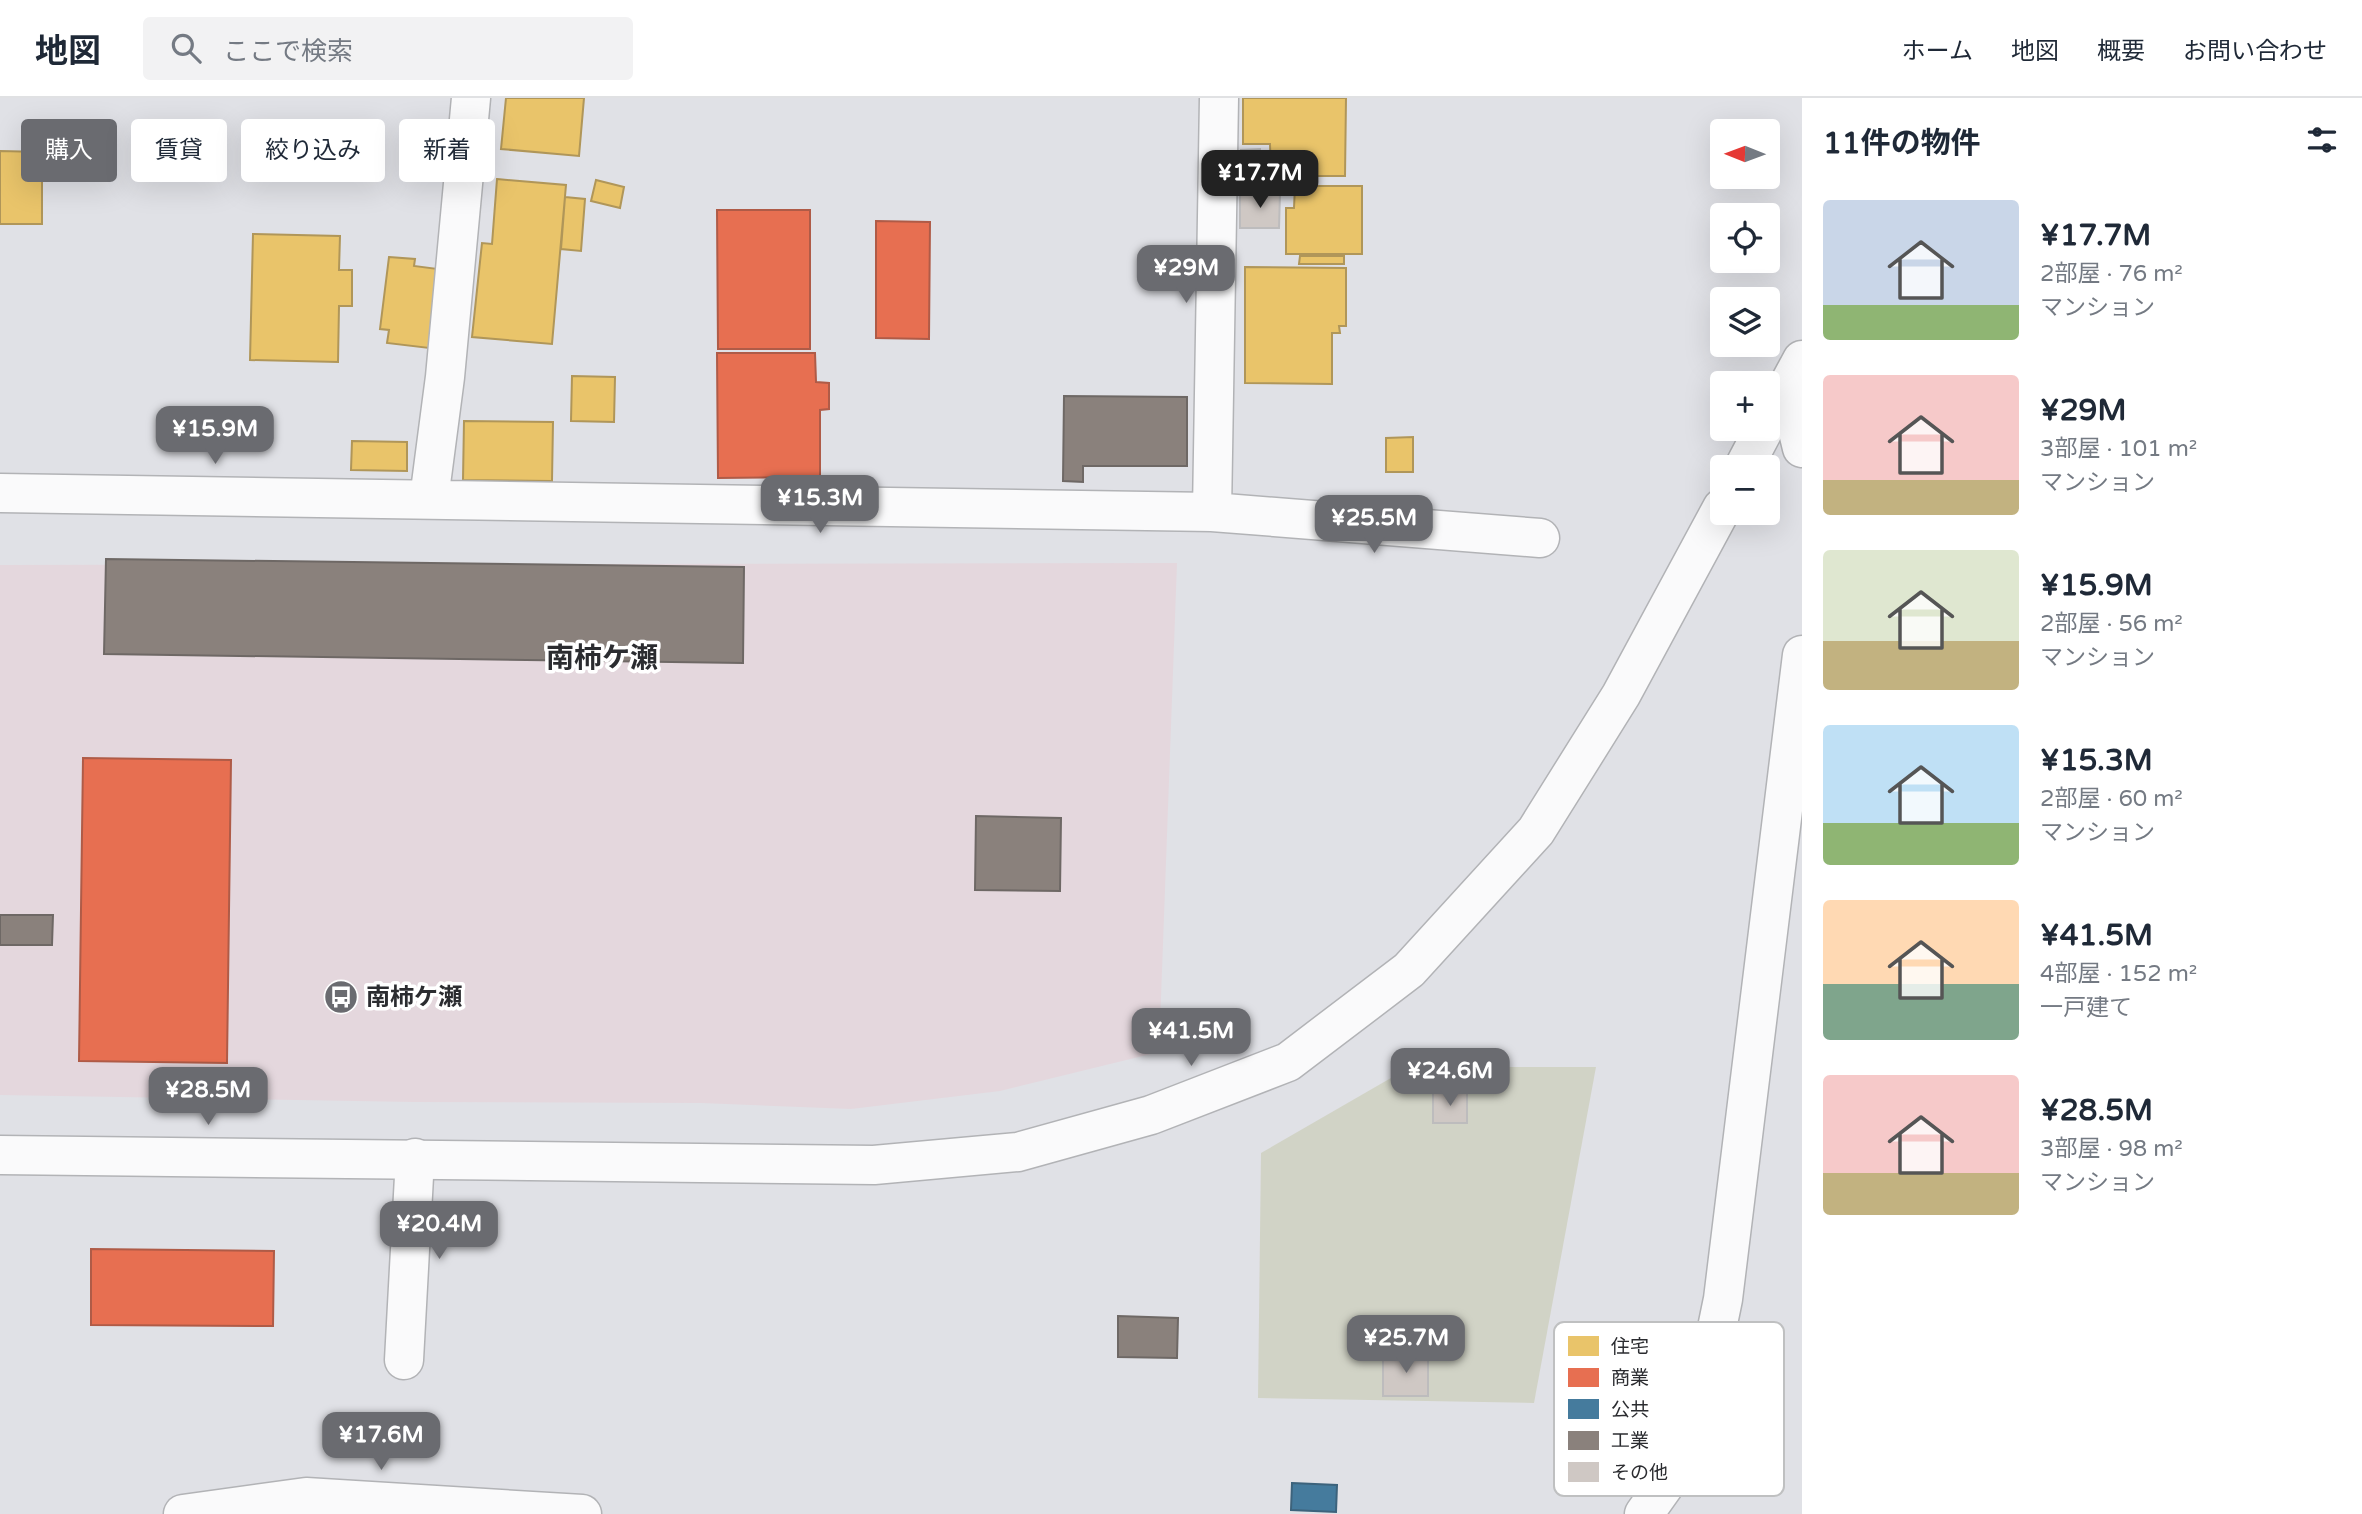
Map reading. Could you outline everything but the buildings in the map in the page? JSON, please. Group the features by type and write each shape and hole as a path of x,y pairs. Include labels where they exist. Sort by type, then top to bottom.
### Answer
{"street":[{"path":"429,499 445,377 471,98"},
{"path":"1212,512 1219,98"},
{"path":"1780,400 1794,373"},
{"path":"1794,373 1802,448"},
{"path":"0,492 1212,512 1540,538"},
{"path":"0,1155 874,1165 1017,1152 1151,1115 1288,1062 1409,970 1536,831 1622,695 1713,525"},
{"path":"1718,1322 1802,655"},
{"path":"404,1360 415,1158"},
{"path":"1644,1514 1657,1496"},
{"path":"183,1514 306,1497 582,1514"}],"shaded area":[{"path":"1177,563 1159,1052 1000,1091 851,1109 701,1103 414,1102 0,1095 0,565"},
{"path":"1410,1067 1596,1067 1534,1403 1258,1398 1261,1153"}],"place":[{"name":"南柿ケ瀬","path":"341,997"}],"district":[{"name":"南柿ケ瀬","path":"602,657"}]}
